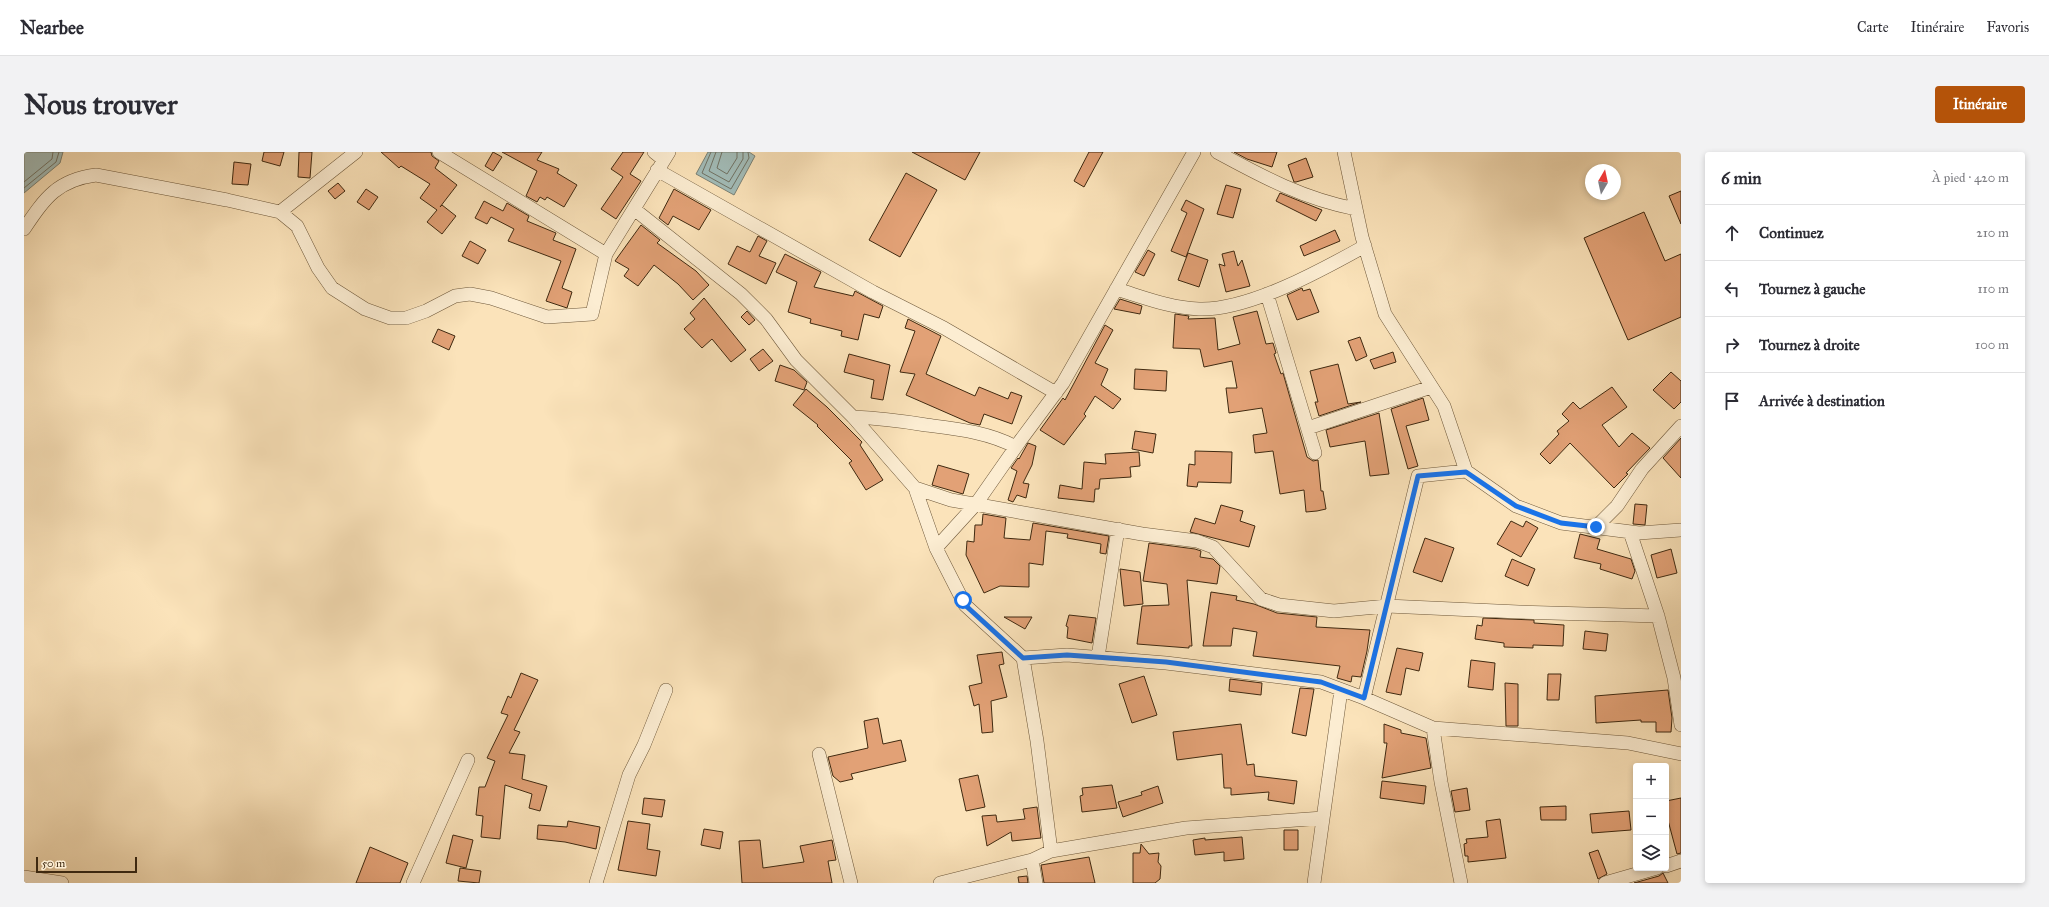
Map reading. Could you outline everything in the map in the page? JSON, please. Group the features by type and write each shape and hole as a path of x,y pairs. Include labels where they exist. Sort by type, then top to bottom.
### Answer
{"street":[{"path":"280,212 356,152"},
{"path":"439,152 606,254"},
{"path":"936,548 976,504 1056,393 1194,152"},
{"path":"1217,152 1273,182 1327,203 1356,209"},
{"path":"1344,152 1365,246 1385,314 1444,406 1466,472 1516,506 1561,523 1630,532 1681,530"},
{"path":"24,229 54,191 67,182 79,177 96,175 228,200 280,212 297,226 318,268 332,288 365,309 390,318 406,318 426,311 455,296 470,294 491,298 547,317 592,314 606,254 634,209 661,158 866,288 944,328 1056,393"},
{"path":"634,209 741,294 766,319 796,360 853,417 914,488 936,548 965,605 1023,658 1037,741 1051,851"},
{"path":"1116,289 1167,304 1197,309 1210,309 1240,304 1267,294 1365,246"},
{"path":"1267,294 1315,452"},
{"path":"1308,428 1431,387"},
{"path":"853,417 876,418 960,429 1003,440 1016,447"},
{"path":"1596,527 1617,506 1642,469 1681,426"},
{"path":"1364,698 1418,476 1466,472"},
{"path":"914,488 951,500 1197,541 1213,547 1260,599 1279,605 1334,611 1387,606 1658,616"},
{"path":"1098,657 1118,529"},
{"path":"1630,532 1658,616 1674,678 1681,725"},
{"path":"1023,658 1067,655 1166,662 1321,682 1364,698 1433,728 1628,743 1681,754"},
{"path":"596,883 629,775 644,745 666,690"},
{"path":"1314,883 1341,690"},
{"path":"1433,728 1441,782 1461,883"},
{"path":"819,754 851,883"},
{"path":"413,883 468,760"},
{"path":"940,883 1032,860 1051,851 1186,828 1323,818"},
{"path":"1032,860 1036,883"},
{"path":"1669,865 1681,861"},
{"path":"1605,883 1647,871"},
{"path":"24,877 62,883"}],"water":[{"path":"24,152 63,152 60,163 24,193"},
{"path":"708,152 749,152 755,156 734,195 696,174"}],"building":[{"path":"264,152 284,152 280,166 262,161"},
{"path":"299,152 312,152 310,178 298,177"},
{"path":"381,152 431,152 432,156 439,161 435,168 457,185 440,207 442,205 456,216 442,234 427,222 437,210 420,198 430,184 401,166 399,168"},
{"path":"493,152 502,157 493,171 485,166"},
{"path":"502,152 542,152 537,160 559,169 557,173 577,185 564,207 547,197 545,200 540,197 537,202 526,196 537,171"},
{"path":"623,152 644,152 630,174 641,181 616,219 601,209 623,177 611,169"},
{"path":"912,152 980,152 965,180"},
{"path":"1089,152 1103,152 1084,187 1074,181"},
{"path":"1234,152 1277,152 1272,167 1247,159"},
{"path":"1306,158 1313,177 1294,182 1288,165"},
{"path":"234,162 251,164 248,185 232,184"},
{"path":"906,173 937,190 900,257 869,240"},
{"path":"338,183 345,191 335,199 328,191"},
{"path":"1226,185 1241,189 1233,218 1217,214"},
{"path":"366,189 378,197 369,210 357,202"},
{"path":"674,189 711,210 699,230 673,216 668,225 659,218"},
{"path":"1681,191 1681,224 1669,196"},
{"path":"1280,193 1322,210 1316,221 1276,201"},
{"path":"1186,200 1204,209 1186,257 1171,251 1187,213 1181,210"},
{"path":"484,201 503,211 507,203 529,216 527,221 556,233 553,240 576,249 562,288 572,292 567,308 546,301 561,261 508,241 514,229 491,217 487,224 475,218"},
{"path":"1644,212 1665,261 1681,254 1681,317 1628,340 1584,238"},
{"path":"641,225 660,240 657,243 696,271 709,285 693,300 678,284 654,265 638,286 624,276 629,269 615,261"},
{"path":"1335,230 1340,241 1304,256 1300,246"},
{"path":"758,236 767,241 759,256 776,263 766,284 728,264 737,246 750,252"},
{"path":"470,241 486,250 478,264 462,256"},
{"path":"1148,250 1155,254 1144,276 1135,272"},
{"path":"1234,251 1238,266 1242,260 1250,286 1226,292 1219,264 1225,266 1222,254"},
{"path":"1188,253 1208,260 1199,287 1178,280"},
{"path":"785,254 821,272 814,287 853,296 855,291 883,306 879,318 864,314 858,340 841,336 842,331 810,323 811,319 788,312 797,282 776,272"},
{"path":"1302,288 1303,291 1310,289 1319,312 1297,320 1287,295"},
{"path":"704,298 746,350 731,362 712,339 702,348 684,329 695,319 690,313"},
{"path":"1120,299 1142,306 1140,314 1114,309"},
{"path":"747,311 755,320 749,325 741,317"},
{"path":"1257,311 1266,344 1273,343 1276,353 1274,354 1281,374 1283,373 1307,457 1313,461 1318,460 1321,491 1323,491 1326,509 1306,512 1304,490 1280,494 1273,451 1255,453 1253,435 1267,433 1262,408 1229,413 1226,388 1237,388 1232,361 1204,367 1200,349 1173,348 1175,314 1189,316 1188,319 1215,318 1218,350 1240,344 1233,317"},
{"path":"908,319 941,336 926,374 975,396 979,387 1008,399 1011,392 1022,396 1012,424 984,414 980,425 970,423 906,395 915,374 900,372 915,331 905,328"},
{"path":"1105,325 1113,330 1095,363 1108,369 1101,385 1121,399 1113,409 1095,396 1084,414 1086,416 1064,445 1040,430 1063,398 1065,400"},
{"path":"438,329 455,336 449,350 432,342"},
{"path":"1360,337 1367,356 1356,361 1348,341"},
{"path":"763,349 773,361 759,371 750,359"},
{"path":"1393,352 1396,362 1374,369 1370,360"},
{"path":"849,354 890,365 883,400 871,398 874,380 844,372"},
{"path":"1338,364 1348,404 1361,402 1319,416 1315,402 1318,402 1310,371"},
{"path":"780,365 794,370 807,382 804,390 775,381"},
{"path":"1135,369 1167,371 1166,391 1134,389"},
{"path":"1671,372 1681,381 1681,402 1674,409 1653,390"},
{"path":"1612,387 1627,407 1602,425 1619,447 1632,433 1650,448 1614,488 1570,443 1550,464 1540,454 1559,434 1557,431 1569,421 1562,414 1573,402 1580,409"},
{"path":"806,389 827,407 862,442 860,445 883,480 866,490 849,463 852,461 817,426 818,425 793,405"},
{"path":"1423,398 1429,420 1406,426 1418,466 1408,469 1391,409"},
{"path":"1379,413 1389,474 1370,476 1365,441 1330,447 1326,430"},
{"path":"1135,431 1156,434 1153,453 1132,449"},
{"path":"1681,438 1681,478 1663,458"},
{"path":"1028,443 1036,446 1032,465 1023,483 1029,484 1026,498 1017,495 1013,502 1008,500 1017,471 1011,468 1018,458 1019,459"},
{"path":"1195,451 1232,452 1231,483 1198,482 1197,487 1187,486 1189,464 1195,465"},
{"path":"1139,452 1140,466 1130,467 1131,477 1100,479 1099,489 1095,489 1094,502 1058,498 1060,485 1082,489 1084,462 1106,464 1105,454"},
{"path":"938,465 969,474 963,494 932,485"},
{"path":"1635,504 1647,505 1645,525 1633,524"},
{"path":"1221,505 1243,511 1240,521 1255,526 1249,547 1190,532 1195,518 1215,524"},
{"path":"983,514 1006,518 1004,538 1030,540 1033,523 1109,536 1106,554 1100,553 1101,544 1067,538 1068,534 1046,531 1043,565 1029,563 1029,587 1000,586 984,593 966,555 967,541 974,542 975,525 982,525"},
{"path":"1511,521 1523,527 1526,521 1538,528 1521,557 1497,544"},
{"path":"1580,534 1600,539 1597,549 1631,559 1635,571 1632,579 1600,569 1601,564 1574,558"},
{"path":"1425,538 1454,548 1442,582 1413,572"},
{"path":"1149,543 1195,549 1201,551 1200,557 1213,559 1220,566 1217,584 1187,580 1192,646 1189,646 1189,648 1137,644 1142,606 1169,605 1167,584 1143,581"},
{"path":"1671,549 1677,573 1657,578 1651,555"},
{"path":"1512,559 1535,569 1528,586 1505,576"},
{"path":"1120,569 1140,572 1143,604 1124,606"},
{"path":"1211,592 1237,596 1236,600 1254,604 1277,613 1317,617 1316,627 1370,630 1361,677 1352,676 1351,682 1337,678 1340,666 1253,656 1257,632 1233,628 1231,646 1203,646"},
{"path":"1069,615 1096,618 1092,643 1067,638 1068,627 1066,626"},
{"path":"1004,617 1032,617 1025,629"},
{"path":"1483,618 1534,620 1534,623 1564,625 1563,646 1533,645 1533,648 1504,647 1504,643 1475,639 1477,625 1482,626"},
{"path":"1585,631 1608,634 1606,651 1583,649"},
{"path":"1397,648 1423,653 1419,671 1406,668 1401,695 1386,692"},
{"path":"1002,652 1004,664 999,665 1007,697 991,701 993,732 982,733 979,704 974,706 969,686 982,683 977,655"},
{"path":"1471,660 1495,663 1493,690 1468,687"},
{"path":"521,673 538,680 514,730 520,732 509,753 525,755 522,779 547,786 540,811 529,808 532,794 505,785 500,839 481,837 483,816 476,815 479,787 485,787 495,761 487,758 508,715 501,713 508,696 511,698"},
{"path":"1548,674 1561,674 1559,700 1547,700"},
{"path":"1144,676 1157,715 1132,723 1119,684"},
{"path":"1230,679 1262,683 1261,695 1229,691"},
{"path":"1505,683 1518,684 1518,726 1506,726"},
{"path":"1300,688 1314,689 1306,736 1292,733"},
{"path":"1668,690 1672,718 1671,732 1656,732 1656,722 1641,722 1641,720 1596,723 1595,696"},
{"path":"878,718 883,744 901,740 906,761 851,774 853,779 840,782 833,776 828,757 868,748 864,721"},
{"path":"1241,724 1247,765 1254,764 1255,776 1297,781 1294,804 1268,800 1269,792 1231,795 1231,788 1224,788 1222,754 1177,760 1173,732"},
{"path":"1384,724 1401,730 1401,733 1426,738 1431,768 1382,778 1387,743 1384,743"},
{"path":"978,775 985,807 966,811 959,779"},
{"path":"1382,781 1426,786 1424,804 1380,798"},
{"path":"1112,785 1117,808 1082,812 1080,796 1083,795 1082,788"},
{"path":"1158,786 1163,803 1123,817 1118,802 1142,795 1141,792"},
{"path":"1467,788 1470,810 1455,812 1451,791"},
{"path":"644,798 665,800 662,817 642,814"},
{"path":"1681,798 1681,853 1677,854 1669,824 1669,800"},
{"path":"1566,806 1566,820 1541,820 1540,807"},
{"path":"1037,807 1041,838 1012,841 1011,832 987,846 982,816 996,815 997,822 1025,819 1023,809"},
{"path":"1629,811 1631,830 1592,833 1590,814"},
{"path":"1500,819 1506,858 1468,862 1468,856 1465,856 1464,844 1467,843 1466,839 1488,837 1486,821"},
{"path":"568,821 600,827 596,849 565,842 537,839 538,825 567,827"},
{"path":"628,821 650,824 647,849 660,851 656,876 618,870"},
{"path":"704,829 723,832 720,849 701,845"},
{"path":"1284,830 1298,830 1298,850 1284,850"},
{"path":"453,835 473,840 466,868 446,863"},
{"path":"1242,837 1244,859 1224,861 1224,852 1195,855 1193,840 1205,838 1205,840"},
{"path":"760,840 763,868 804,862 800,846 832,840 836,860 828,861 832,883 742,883 739,841"},
{"path":"1141,844 1149,854 1159,853 1158,862 1161,866 1160,879 1155,883 1133,883 1133,853 1140,853"},
{"path":"370,847 408,863 400,883 356,883"},
{"path":"1598,850 1607,874 1598,879 1589,853"},
{"path":"1089,857 1095,883 1044,883 1041,865"},
{"path":"460,868 481,871 479,883 458,881"},
{"path":"1663,873 1668,883 1634,883 1659,876"},
{"path":"1027,876 1028,883 1019,883 1018,877"}],"route":[{"path":"963,600 965,605 1023,658 1067,655 1166,662 1321,682 1364,698 1418,476 1466,472 1516,506 1561,523 1596,527"}]}
